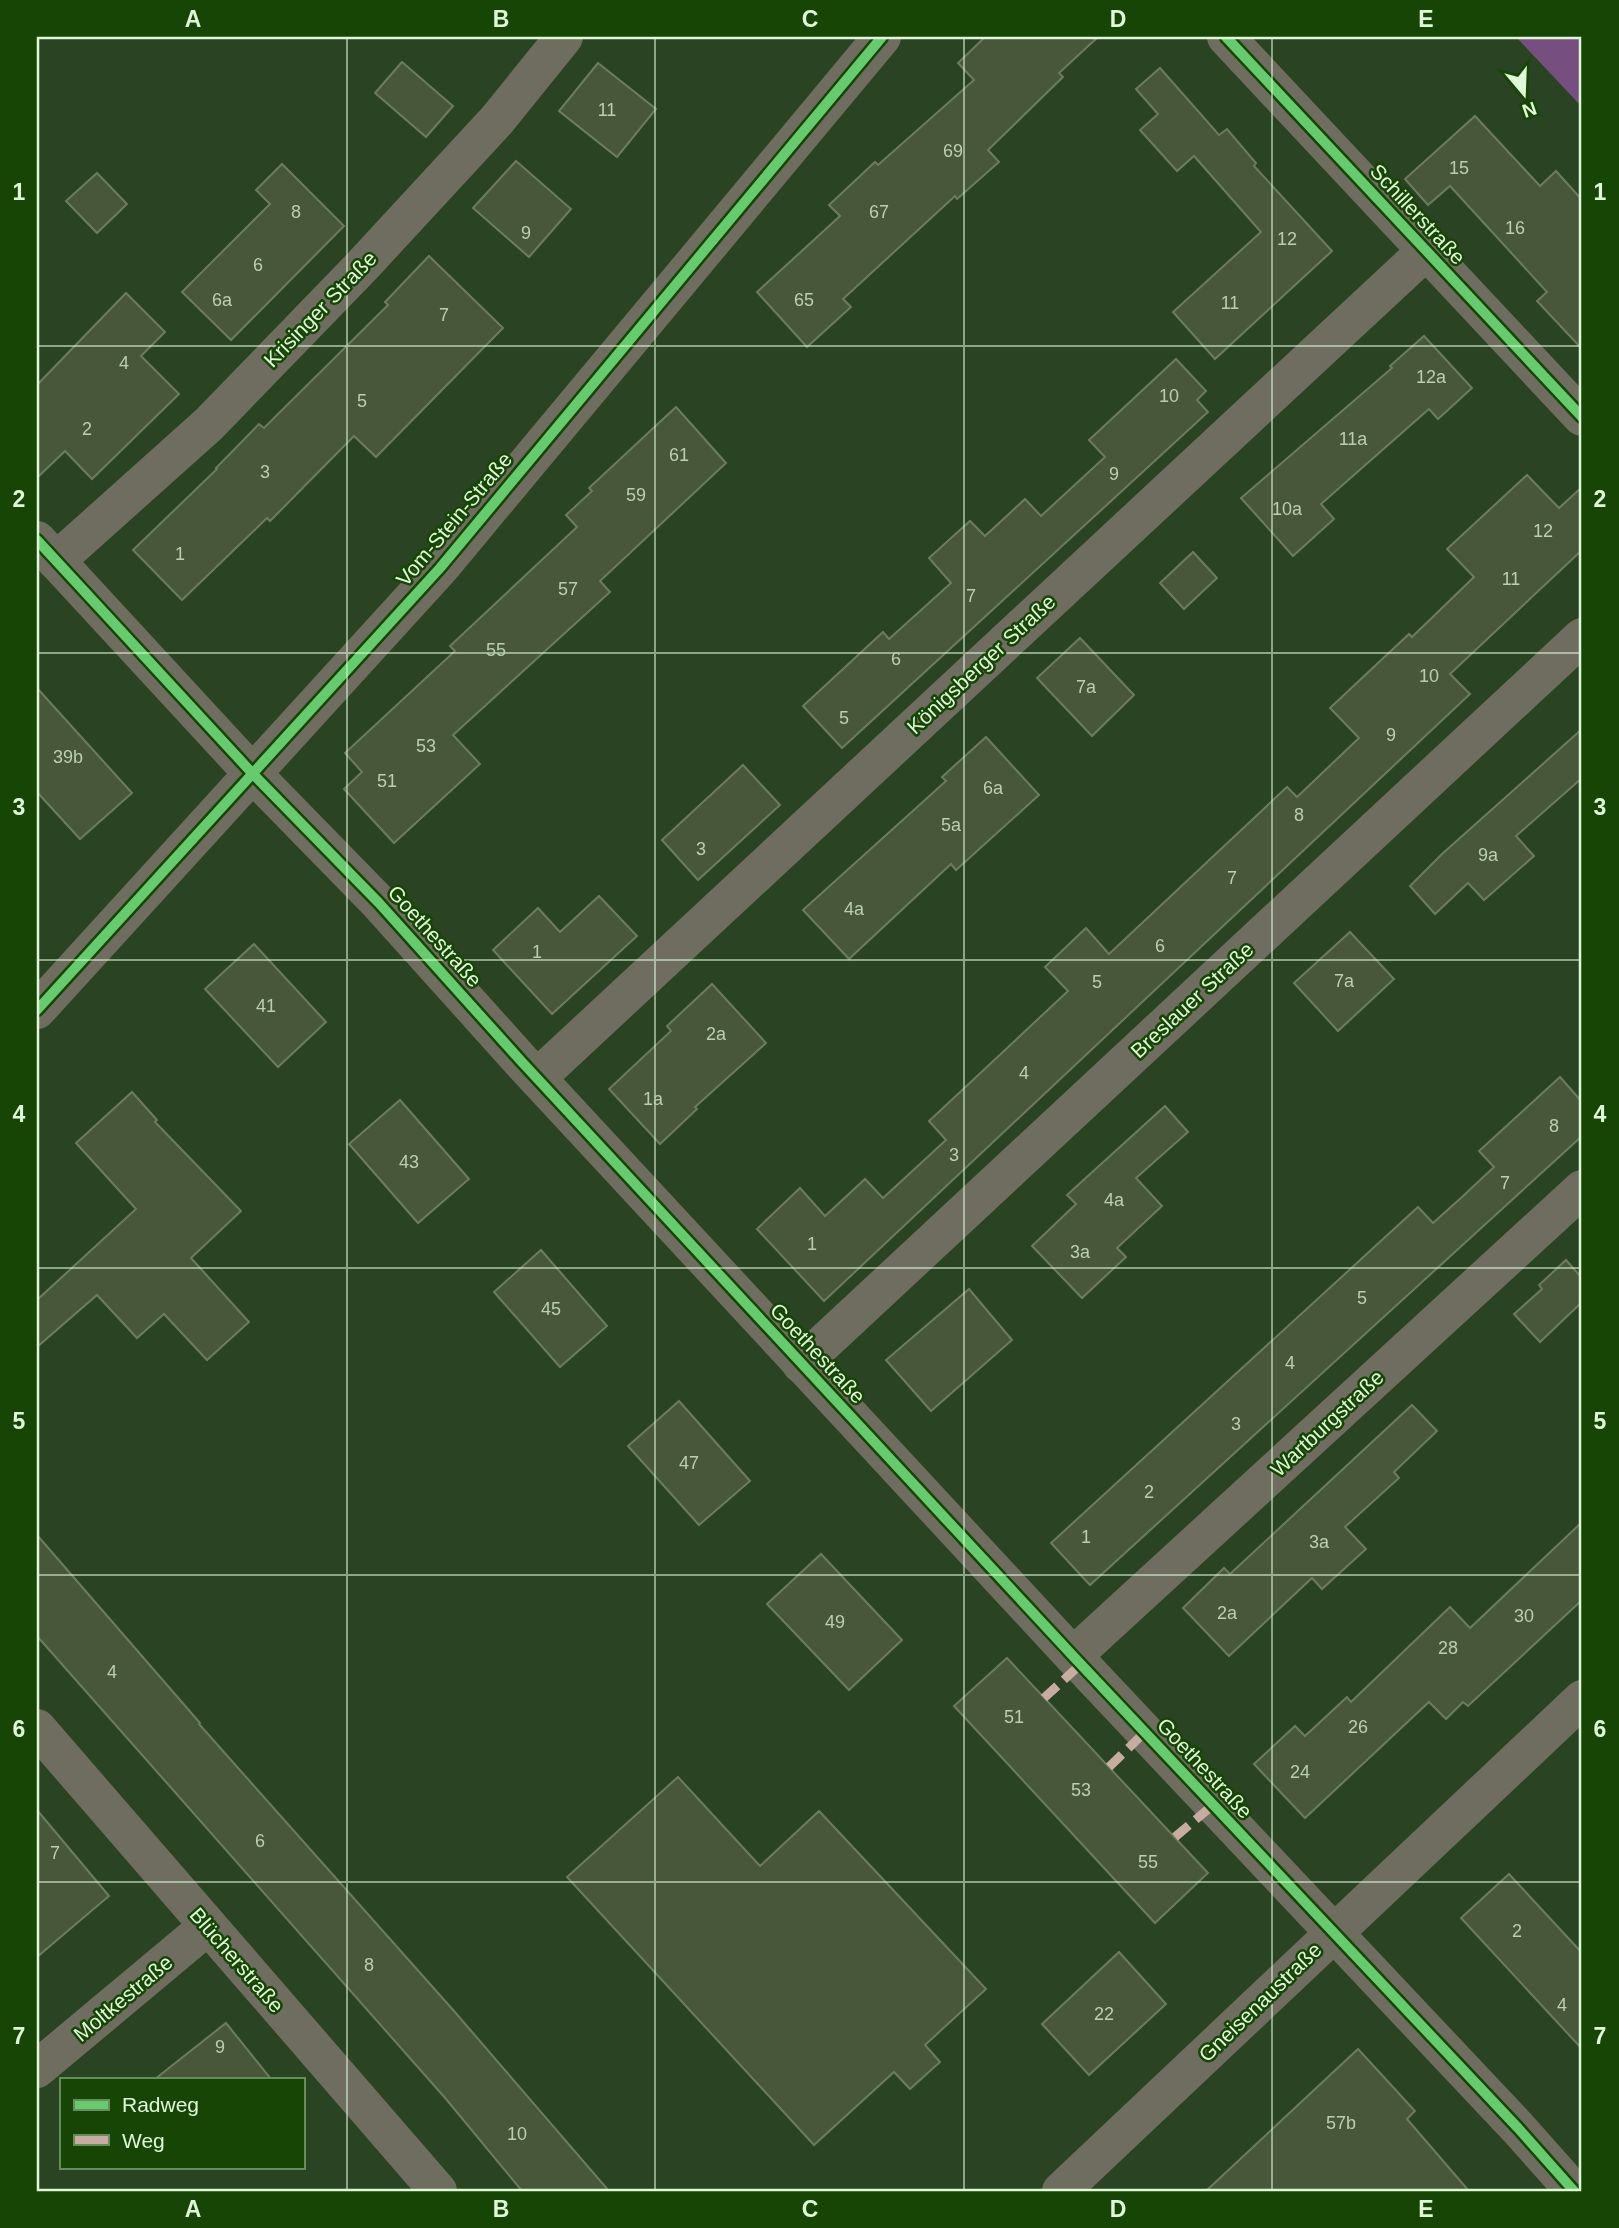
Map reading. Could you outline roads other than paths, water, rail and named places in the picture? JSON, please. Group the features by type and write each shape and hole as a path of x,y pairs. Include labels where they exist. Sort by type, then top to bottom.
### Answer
{"street":[{"name":"Krisinger Straße","path":"46,550 209,424 363,265 497,120 564,37"},
{"name":"Vom-Stein-Straße","path":"37,1010 440,568 882,37"},
{"name":"Schillerstraße","path":"1226,37 1582,417"},
{"name":"Königsberger Straße","path":"537,1078 1426,251"},
{"name":"Goethestraße","path":"46,550 253,774 379,903 801,1364 1518,2128 1574,2191"},
{"name":"Breslauer Straße","path":"801,1364 1582,637"},
{"name":"Wartburgstraße","path":"1073,1656 1582,1189"},
{"name":"Gneisenaustraße","path":"1060,2191 1582,1699"},
{"name":"Blücherstraße","path":"37,1728 438,2191"},
{"name":"Moltkestraße","path":"37,2069 208,1926"}]}
